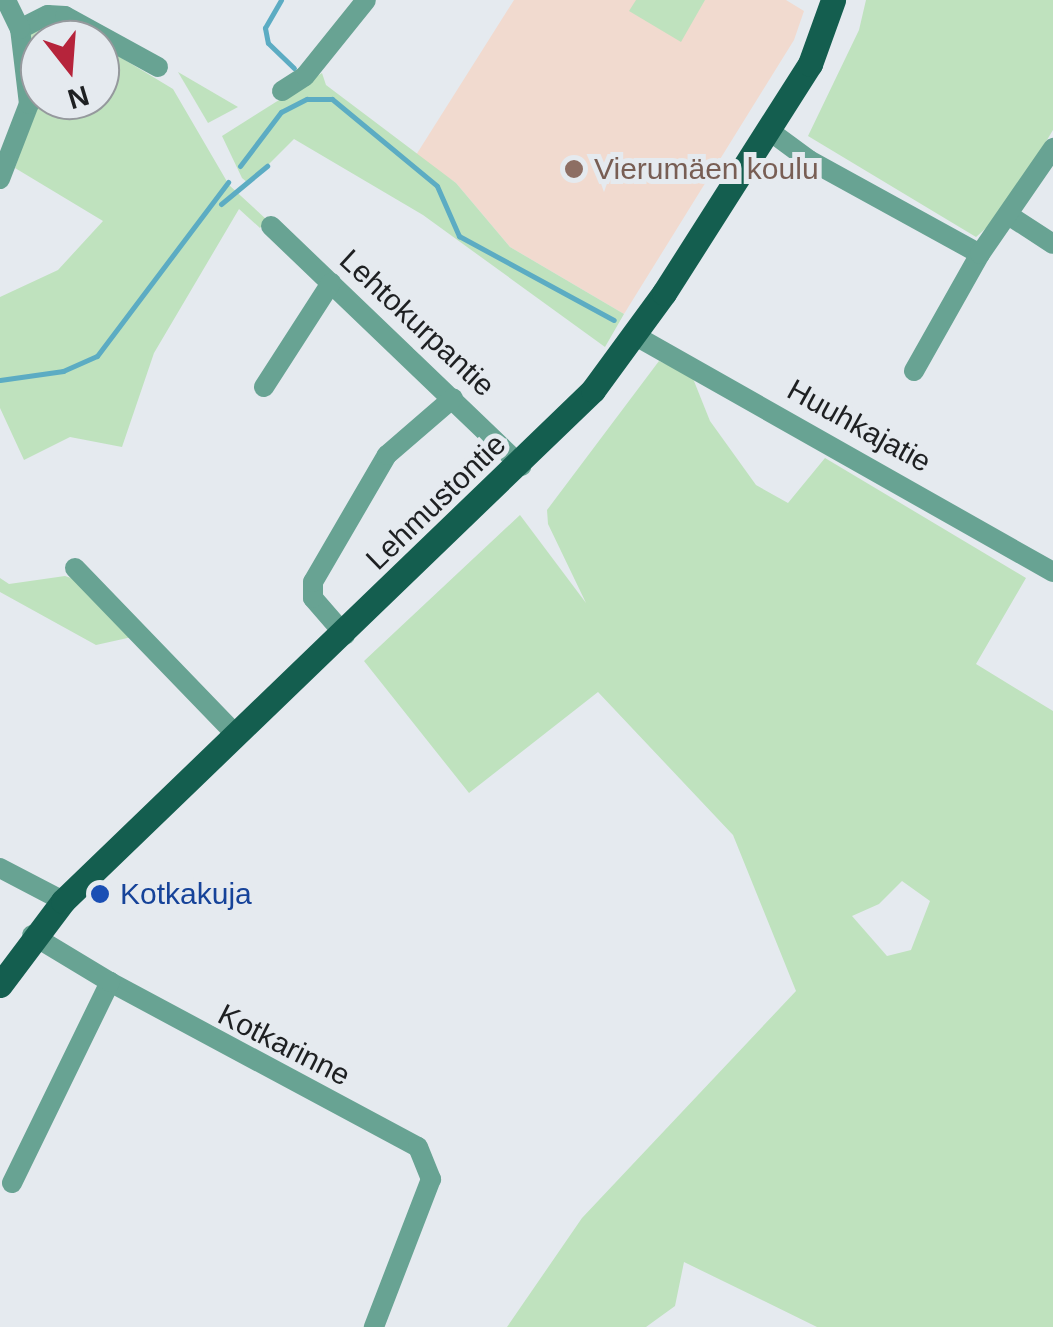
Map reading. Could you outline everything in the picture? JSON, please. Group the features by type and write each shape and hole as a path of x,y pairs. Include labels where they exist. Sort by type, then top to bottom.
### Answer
{"main road":[{"name":"Lehmustontie","path":"0,984 32,935 63,901 521,466 634,335 810,64 832,0"}],"street":[{"path":"6,0 20,29"},
{"path":"282,91 304,76 366,0"},
{"path":"38,20 48,15 73,20"},
{"path":"120,46 158,67"},
{"path":"0,179 23,120"},
{"path":"768,130 808,160 980,254"},
{"path":"914,371 980,254 1010,216 1053,148"},
{"path":"1010,216 1053,244"},
{"name":"Lehtokurpantie","path":"271,226 521,466"},
{"path":"264,387 331,283"},
{"name":"Huuhkajatie","path":"634,335 1053,572"},
{"path":"345,635 313,598 312,582 387,455 453,398"},
{"path":"75,568 237,736"},
{"path":"0,868 63,901"},
{"path":"12,1184 110,982 32,935"},
{"name":"Kotkarinne","path":"110,982 418,1147 429,1162 431,1179 374,1327"}],"shaded area":[{"name":"Vierumäen koulu","path":"514,0 786,0 804,11 794,40 624,314 510,247 456,183 416,155"}],"green space":[{"path":"636,0 705,0 681,42 629,11"},
{"path":"866,0 1053,0 1053,130 1002,214 976,237 808,136 859,30"},
{"path":"120,57 173,89 229,185 267,220 260,228 239,209 154,353 122,447 70,437 24,460 0,408 0,297 58,270 103,221 15,168 32,120 120,120"},
{"path":"178,72 238,107 208,123"},
{"path":"322,73 326,85 456,183 510,247 624,314 605,347 423,215 294,139 249,184 242,178 222,136"},
{"path":"659,361 692,376 710,421 756,485 788,503 825,458 1026,578 976,664 1053,711 1053,1327 817,1327 684,1262 675,1306 646,1327 507,1327 582,1218 796,991 733,835 598,692 469,793 364,661 520,515 586,603 548,524 547,510","holes":["902,881 930,901 911,950 887,956 852,916 879,904"]},
{"path":"65,576 77,580 132,637 96,645 0,592 0,578 9,584"}],"waterway":[{"path":"281,0 265,28 268,43 294,68"},
{"path":"240,166 281,112 307,99 332,99 437,186 459,236 614,320"},
{"path":"221,204 267,166"},
{"path":"0,380 63,371 97,356 228,182"}],"place":[{"name":"Vierumäen koulu","path":"574,169"},
{"name":"Kotkakuja","path":"100,894"}]}
